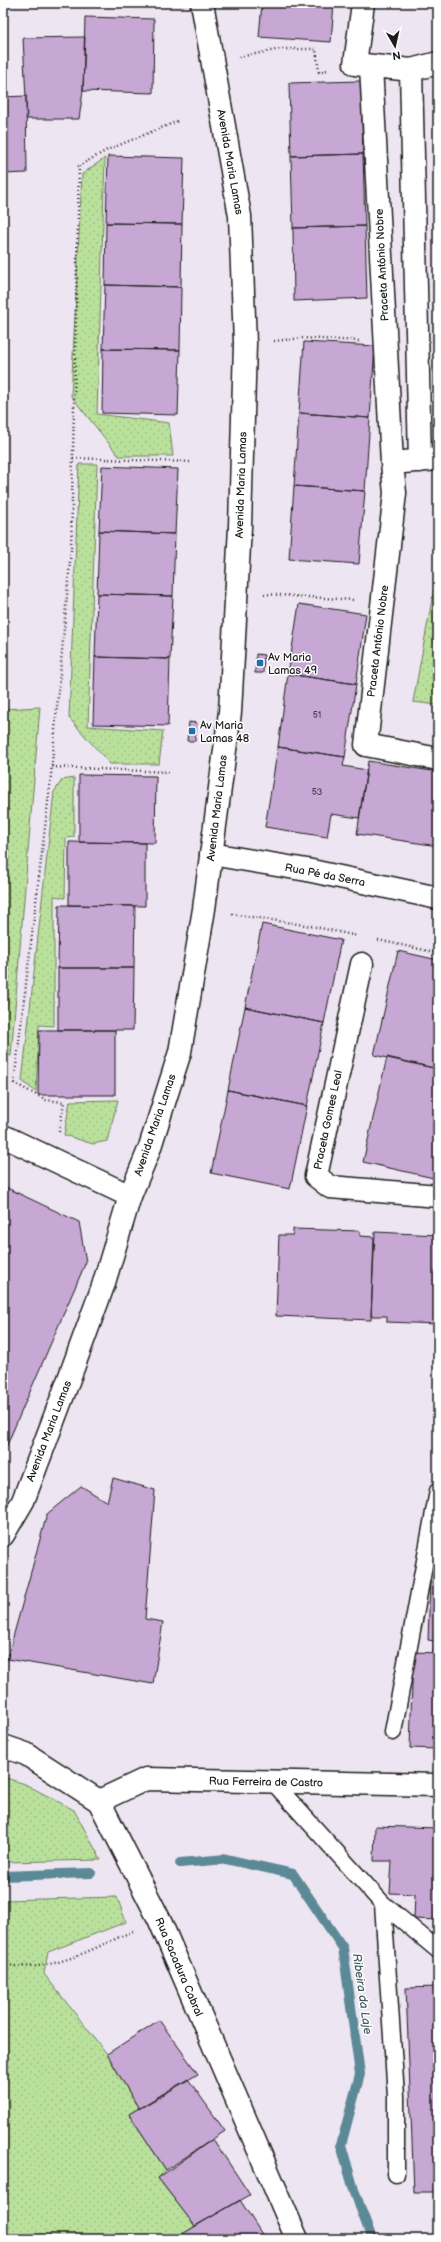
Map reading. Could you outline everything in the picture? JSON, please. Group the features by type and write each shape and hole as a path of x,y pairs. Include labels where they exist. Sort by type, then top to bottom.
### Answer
{"street":[{"name":"Avenida Maria Lamas","path":"3,1535 23,1501 63,1395 102,1286 130,1196 148,1150 180,1052 204,909 230,712 237,592 245,343 240,216 202,3"},
{"name":"Praceta António Nobre","path":"364,3 363,65 386,342 392,463 395,493 366,745 438,759"},
{"path":"363,65 411,70 438,63"},
{"path":"392,463 429,460 411,70"},
{"name":"Rua Pé da Serra","path":"211,854 307,870 438,898"},
{"name":"Praceta Gomes Leal","path":"362,964 316,1176 330,1187 438,1196"},
{"path":"3,1136 130,1196"},
{"path":"3,1746 26,1754 99,1801"},
{"name":"Rua Ferreira de Castro","path":"99,1801 146,1779 438,1785"},
{"name":"Rua Sacadura Cabral","path":"99,1801 159,1919 296,2239"}],"lane":[{"path":"393,1732 438,1492"},
{"path":"273,1782 383,1904 438,1950"},
{"path":"383,1904 396,2096 396,2174"}],"path":[{"path":"213,62 281,48 316,49 319,72 363,65"},
{"path":"62,1164 70,1141 59,1136 64,1102 46,1100 14,1083 52,767 71,550 79,166 107,150 178,121"},
{"path":"245,343 303,338 386,342"},
{"path":"73,458 190,462"},
{"path":"237,592 383,602"},
{"path":"52,767 169,772"},
{"path":"204,909 311,926"},
{"path":"433,951 438,952"},
{"path":"3,1964 22,1968 56,1964 159,1919"}],"green space":[{"path":"105,158 97,414 169,423 173,456 119,456 71,396 82,174"},
{"path":"79,464 97,464 88,726 163,731 159,764 110,764 69,718"},
{"path":"438,567 438,705 413,702"},
{"path":"40,707 11,1056 3,1054 3,709"},
{"path":"74,778 74,837 66,838 65,898 54,896 54,1026 39,1025 36,1092 22,1081 54,792 62,780"},
{"path":"118,1100 107,1141 93,1144 64,1135 70,1101"},
{"path":"3,1777 25,1784 74,1810 101,1860 3,1862"},
{"path":"117,1897 126,1922 48,1952 44,1974 107,2054 139,2109 129,2114 166,2170 158,2178 195,2226 180,2236 181,2239 3,2239 3,1900"}],"building":[{"path":"262,3 334,3 331,42 259,37"},
{"path":"85,17 154,19 153,93 83,91"},
{"path":"85,37 83,91 79,119 27,119 23,38"},
{"path":"361,81 363,154 291,156 289,83"},
{"path":"26,96 27,173 3,174 3,97"},
{"path":"363,154 365,226 293,228 291,156"},
{"path":"108,156 184,158 182,224 106,223"},
{"path":"106,223 182,224 181,287 105,285"},
{"path":"365,226 367,298 294,301 293,228"},
{"path":"105,285 181,287 180,350 103,349"},
{"path":"304,342 375,346 370,418 299,413"},
{"path":"103,349 180,350 178,415 102,413"},
{"path":"299,413 370,418 365,491 294,486"},
{"path":"102,466 178,469 175,534 99,531"},
{"path":"294,486 365,491 359,564 289,559"},
{"path":"99,531 175,534 173,596 97,594"},
{"path":"97,594 173,596 170,659 95,657"},
{"path":"299,604 366,614 356,684 288,674"},
{"path":"256,654 264,655 263,673 255,673"},
{"path":"95,657 170,659 168,726 93,724"},
{"path":"288,674 356,684 345,757 278,747"},
{"path":"189,722 197,723 195,741 187,741"},
{"path":"278,747 345,757 343,766 367,770 359,818 331,814 327,837 265,827"},
{"path":"368,761 438,772 438,846 357,834"},
{"path":"79,775 156,776 155,843 79,842"},
{"path":"69,842 145,843 145,906 69,905"},
{"path":"59,905 135,906 134,968 58,968"},
{"path":"262,924 341,940 324,1023 245,1007"},
{"path":"398,951 438,960 438,1069 374,1055"},
{"path":"58,968 134,968 133,1030 58,1030"},
{"path":"245,1007 324,1023 307,1106 228,1090"},
{"path":"39,1030 115,1030 115,1095 38,1095"},
{"path":"387,1057 438,1069 438,1179 363,1162"},
{"path":"228,1090 307,1106 290,1189 211,1173"},
{"path":"3,1186 79,1222 86,1262 3,1454"},
{"path":"293,1229 360,1231 360,1236 374,1237 371,1320 276,1316 279,1235 293,1235"},
{"path":"375,1232 438,1235 438,1324 387,1322 387,1316 371,1316"},
{"path":"113,1478 155,1490 145,1619 163,1622 153,1684 7,1659 47,1514 81,1486 107,1502"},
{"path":"437,1567 438,1653 433,1653 434,1641 428,1640 430,1582 436,1582"},
{"path":"413,1652 438,1653 438,1749 410,1748"},
{"path":"375,1826 438,1828 438,1920 414,1919 415,1894 390,1893 392,1861 374,1861"},
{"path":"438,1987 438,2192 414,2192 406,1988"},
{"path":"159,2020 198,2074 139,2109 107,2054"},
{"path":"188,2079 225,2131 166,2170 129,2114"},
{"path":"213,2139 250,2195 195,2226 158,2178"},
{"path":"240,2200 265,2239 181,2239 179,2236"}],"waterway":[{"name":"Ribeira da Laje","path":"180,1863 226,1859 293,1874 343,1948 360,2074 341,2145 354,2190 372,2239"},
{"path":"3,1876 91,1873"}],"place":[{"name":"Av Maria Lamas 49","path":"260,663"},
{"name":"Av Maria Lamas 48","path":"192,731"}]}
